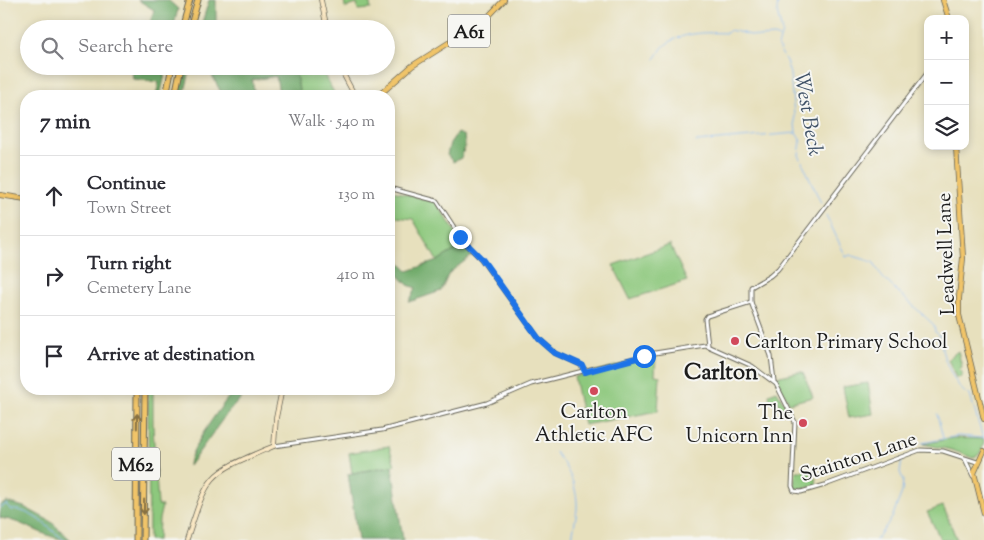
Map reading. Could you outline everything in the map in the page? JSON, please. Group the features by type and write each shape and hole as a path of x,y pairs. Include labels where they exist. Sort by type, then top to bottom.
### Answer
{"highway":[{"path":"184,20 190,0"},
{"path":"193,20 198,1"},
{"path":"167,90 170,75"},
{"path":"176,90 179,75"},
{"name":"M62","path":"136,540 137,395"},
{"name":"M62","path":"143,540 145,395"}],"main road":[{"path":"321,0 325,20"},
{"name":"A61","path":"385,90 412,66 484,20 504,0"},
{"path":"943,0 948,15"},
{"path":"344,75 352,90"},
{"name":"Leadwell Lane","path":"956,150 963,251 959,298 960,315 984,418"},
{"path":"0,195 20,198"},
{"path":"187,540 203,491 212,478 222,468 274,446 276,418 281,395"},
{"path":"984,451 977,462 974,477 984,513"}],"street":[{"path":"774,381 771,356 751,302 751,286 770,276 778,269 924,77"},
{"path":"395,190 437,201 463,241 482,259 539,339 555,353 582,365 585,372"},
{"path":"708,345 705,319 707,316 751,302"},
{"path":"274,446 382,430 487,403 531,384 655,353 708,345 752,366 761,375 774,381"},
{"name":"Stainton Lane","path":"774,381 795,422 792,486 793,490 798,492 813,489 920,450 943,451 977,462"},
{"path":"965,458 974,477"}],"green space":[{"path":"138,0 168,0 178,9 175,20 151,20 154,10"},
{"path":"209,0 216,0 216,20 203,20"},
{"path":"344,0 369,0 371,9 358,10 357,4 345,8"},
{"path":"132,75 165,75 161,90 157,90 159,82 133,79"},
{"path":"184,75 189,75 185,90 180,90"},
{"path":"212,75 296,75 299,90 278,90 276,76 252,80 254,90 220,90"},
{"path":"296,75 324,75 333,90 299,90"},
{"path":"457,133 464,136 465,146 461,158 453,162 447,155 450,143"},
{"path":"395,192 436,202 464,245 437,261 413,219 395,217"},
{"path":"464,245 474,254 449,273 441,291 409,302 416,288 408,285 395,271 395,258 408,271 437,261"},
{"path":"670,245 687,281 630,299 613,265"},
{"path":"958,351 962,367 959,369 962,372 962,377 956,378 948,359"},
{"path":"656,355 655,375 660,376 658,411 584,425 574,377"},
{"path":"803,372 813,397 789,403 776,377"},
{"path":"868,383 873,414 849,418 843,387"},
{"path":"777,391 789,411 782,414 778,401 770,401 769,394"},
{"path":"148,395 153,395 158,505 162,506 158,540 149,540"},
{"path":"230,395 244,395 225,416 189,466 194,449 215,415"},
{"path":"953,438 984,439 983,448 973,458 952,450 923,444"},
{"path":"389,446 395,465 352,473 349,453"},
{"path":"392,466 403,540 358,540 348,474"},
{"path":"796,471 810,471 812,479 816,478 817,486 796,489 794,485"},
{"path":"7,502 24,507 50,521 71,540 53,537 0,518 0,505"},
{"path":"943,506 957,540 941,540 927,512"}],"waterway":[{"name":"West Beck","path":"778,0 777,12 782,32 778,47 786,61 790,74 796,133 801,141 799,155 821,203"},
{"path":"655,59 663,47 670,41 686,35 727,33 730,30 759,37 774,36 779,38"},
{"path":"696,142 796,133"},
{"name":"West Beck","path":"826,215 846,257 850,255 873,262 883,278 934,325 935,332 941,338 943,353 950,371 957,384 970,395 983,438"},
{"path":"937,414 943,438"},
{"path":"922,443 958,436 983,438"},
{"path":"555,452 568,471 576,493 577,509 572,540"},
{"path":"876,540 892,518 902,492 903,480 900,472 902,460"},
{"path":"0,508 6,504 11,510 25,512 46,525 64,540"}],"place":[{"name":"Carlton Primary School","path":"735,341"},
{"name":"Carlton Athletic AFC","path":"594,391"},
{"name":"The Unicorn Inn","path":"803,423"}],"district":[{"name":"Carlton","path":"721,371"}],"route":[{"path":"460,237 482,259 539,339 555,353 582,365 585,372 644,356"}]}
